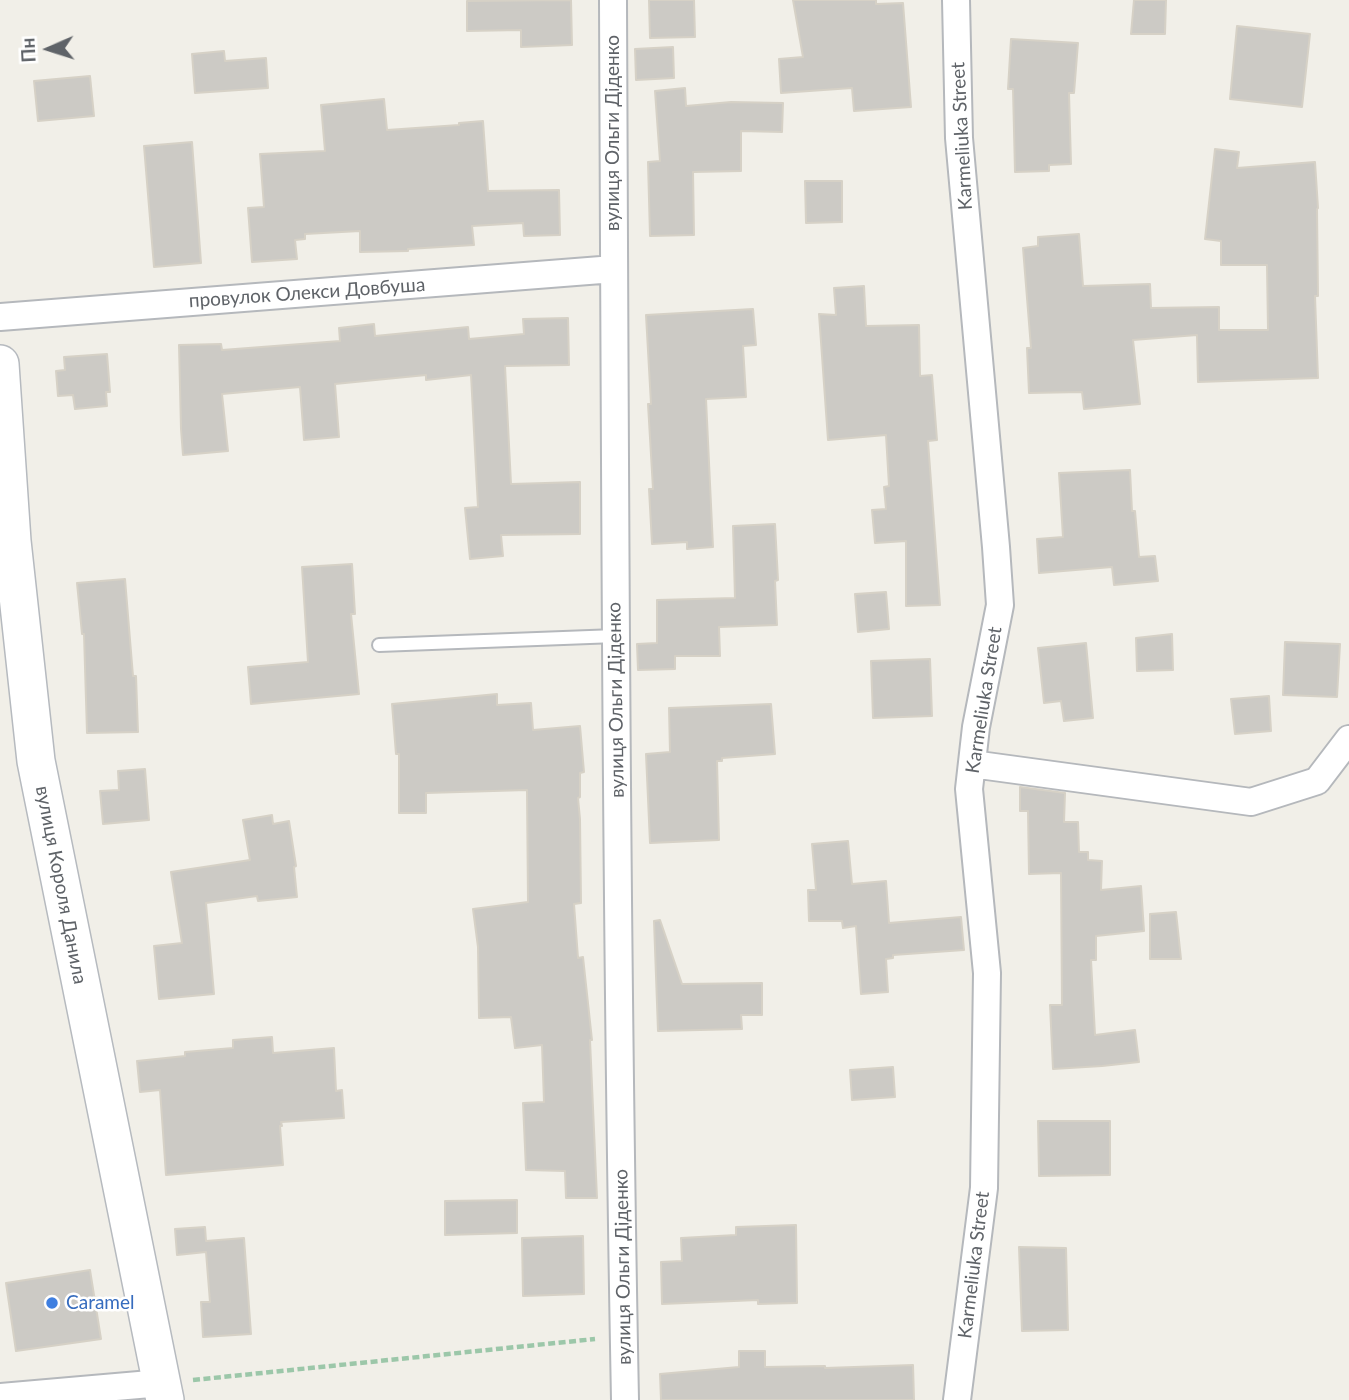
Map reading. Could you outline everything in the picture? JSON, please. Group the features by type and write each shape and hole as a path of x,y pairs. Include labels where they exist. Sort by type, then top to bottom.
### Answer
{"main road":[{"name":"вулиця Короля Данила","path":"0,364 12,541 36,761 163,1392"}],"street":[{"name":"вулиця Ольги Діденко","path":"613,0 615,636 625,1400"},
{"name":"Karmeliuka Street","path":"956,0 959,138 1000,606 976,727 969,789 987,973 984,1174 957,1400"},
{"name":"провулок Олекси Довбуша","path":"0,317 614,269"},
{"path":"972,764 1251,802 1317,780 1349,739"},
{"path":"0,1397 163,1392"}],"lane":[{"path":"379,645 615,636"}],"path":[{"path":"163,1392 624,1336"}],"building":[{"path":"571,0 572,45 521,47 521,30 467,31 467,1"},
{"path":"649,0 694,0 695,37 650,38"},
{"path":"793,0 876,0 876,4 903,3 911,107 854,111 852,88 781,93 779,59 803,57"},
{"path":"1134,0 1166,0 1165,34 1131,34"},
{"path":"1237,26 1310,34 1302,107 1230,99"},
{"path":"1011,39 1078,43 1074,93 1069,93 1071,164 1049,165 1049,171 1015,172 1013,89 1008,89"},
{"path":"673,47 674,78 636,80 635,49"},
{"path":"224,51 225,61 266,58 268,88 195,93 192,54"},
{"path":"90,76 94,116 38,121 34,81"},
{"path":"685,88 686,106 731,102 783,103 782,132 741,131 741,171 693,172 694,235 650,236 648,162 660,161 655,91"},
{"path":"384,99 387,130 483,121 488,191 559,190 560,235 524,236 523,223 472,226 474,245 360,252 360,231 305,234 305,239 295,240 297,259 252,262 248,208 264,207 260,154 325,151 321,105"},
{"path":"192,142 201,263 154,267 144,146"},
{"path":"1215,149 1239,152 1237,168 1315,162 1318,208 1318,296 1315,296 1318,378 1198,382 1197,335 1133,340 1140,404 1084,409 1082,392 1029,393 1027,348 1031,348 1023,248 1038,246 1038,237 1079,234 1083,286 1150,284 1151,308 1219,307 1219,330 1268,330 1267,265 1221,265 1221,241 1205,239"},
{"path":"805,181 842,181 842,222 806,223"},
{"path":"864,286 866,326 919,325 920,376 932,375 937,440 928,441 940,605 906,606 906,541 875,543 872,510 886,509 884,487 889,486 886,435 828,440 819,314 836,315 834,288"},
{"path":"753,309 756,345 743,346 746,397 706,399 713,547 687,549 687,542 652,544 649,489 653,489 648,404 651,404 646,315"},
{"path":"568,318 569,365 505,366 511,484 580,482 580,534 501,535 503,556 470,559 465,508 478,507 471,375 426,380 426,375 335,384 339,437 304,440 300,387 222,394 228,451 183,455 179,345 221,344 222,350 340,341 339,328 374,324 375,336 468,327 469,339 524,334 523,319"},
{"path":"107,354 110,392 106,392 107,406 75,409 73,395 58,396 56,371 65,370 64,357"},
{"path":"1130,470 1132,511 1135,511 1139,557 1155,556 1158,581 1114,585 1112,567 1039,573 1037,539 1063,537 1059,473"},
{"path":"775,524 777,625 719,627 720,656 675,656 675,669 638,670 637,644 657,643 657,600 735,598 733,526"},
{"path":"352,564 355,614 351,614 359,694 251,704 248,667 308,662 302,567"},
{"path":"125,579 133,676 136,676 138,732 87,733 84,634 77,583"},
{"path":"886,592 889,629 858,632 855,594"},
{"path":"1172,634 1173,670 1137,671 1136,638"},
{"path":"1285,642 1340,644 1337,697 1283,695"},
{"path":"1086,643 1093,718 1064,721 1061,701 1044,703 1038,648"},
{"path":"930,659 932,716 873,718 871,661"},
{"path":"497,694 497,705 531,703 533,730 580,726 584,772 580,773 578,798 581,903 574,904 578,958 583,957 592,1040 597,1198 566,1198 565,1171 526,1170 523,1103 544,1102 542,1045 515,1048 511,1017 479,1018 478,947 473,909 528,902 527,790 426,793 426,813 399,813 399,754 396,754 392,704"},
{"path":"1269,696 1271,731 1235,734 1231,699"},
{"path":"771,704 775,754 722,758 722,761 717,761 719,840 650,843 646,754 670,752 669,708"},
{"path":"145,769 149,820 103,824 100,791 119,790 118,771"},
{"path":"1020,787 1065,793 1064,822 1078,822 1079,852 1088,852 1088,860 1102,861 1101,890 1141,886 1144,931 1096,936 1096,960 1091,960 1095,1035 1135,1030 1139,1062 1053,1069 1050,1005 1062,1005 1061,873 1029,874 1028,811 1020,811"},
{"path":"272,815 273,824 289,821 296,866 297,897 258,901 257,896 206,903 214,994 159,999 154,946 182,943 171,872 250,860 243,820"},
{"path":"848,841 852,884 886,881 889,923 961,917 964,950 893,955 893,958 886,959 888,992 861,994 856,926 843,928 842,921 809,921 808,890 816,890 812,844"},
{"path":"1176,912 1181,959 1150,959 1150,914"},
{"path":"660,920 682,984 762,983 762,1015 741,1015 742,1029 658,1031 654,921"},
{"path":"272,1037 273,1053 334,1048 336,1091 342,1090 344,1118 281,1122 283,1165 166,1175 160,1090 140,1092 137,1061 185,1056 185,1052 233,1048 233,1040"},
{"path":"893,1067 895,1097 852,1100 850,1070"},
{"path":"1038,1121 1110,1121 1110,1175 1039,1176"},
{"path":"517,1200 517,1233 445,1235 445,1201"},
{"path":"796,1225 797,1303 758,1304 758,1300 662,1304 661,1262 682,1261 681,1238 736,1235 736,1227"},
{"path":"205,1227 206,1241 244,1238 251,1334 203,1337 201,1302 210,1302 206,1252 177,1255 175,1229"},
{"path":"583,1236 584,1294 523,1296 522,1238"},
{"path":"1019,1247 1066,1248 1068,1330 1022,1331"},
{"name":"Caramel","path":"90,1270 101,1339 16,1351 6,1283"},
{"path":"739,1351 765,1351 765,1367 913,1365 914,1400 661,1400 660,1374 739,1367"}],"place":[{"name":"Caramel","path":"52,1303"}]}
